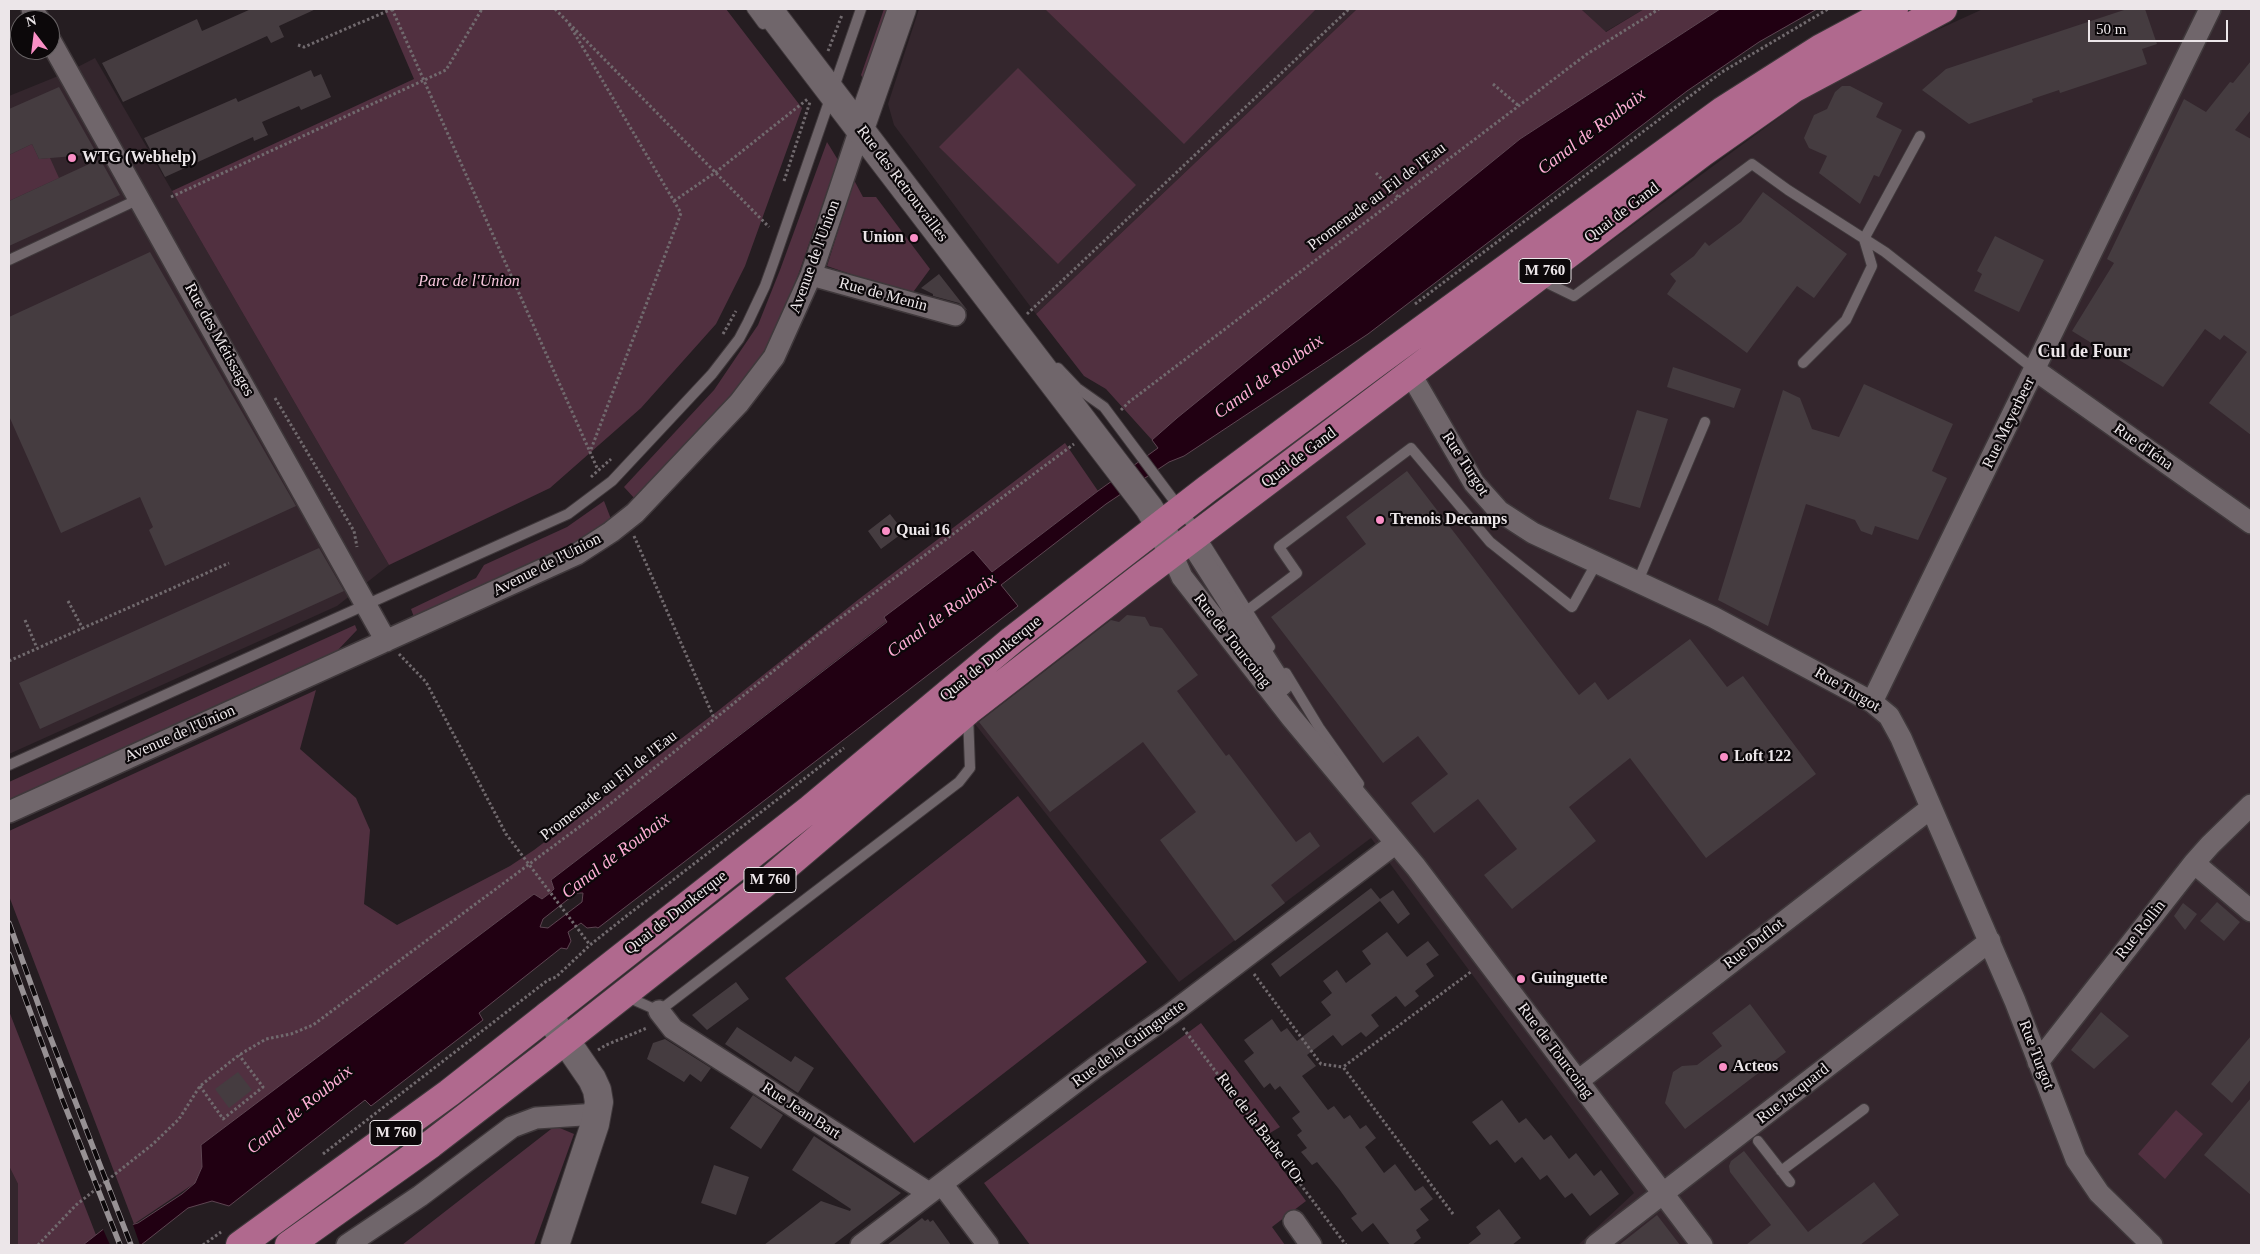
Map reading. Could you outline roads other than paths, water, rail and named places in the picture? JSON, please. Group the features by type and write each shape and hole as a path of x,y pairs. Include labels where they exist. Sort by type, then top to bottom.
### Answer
{"main road":[{"path":"1905,16 1943,9"},
{"name":"Quai de Gand","path":"1182,552 1536,277 1774,101 1811,79 1905,16"},
{"name":"Quai de Gand","path":"1161,513 1375,364 1722,111 1821,48 1905,16"},
{"name":"Quai de Dunkerque","path":"233,1236 417,1118 810,809 886,747 1161,513"},
{"name":"Quai de Dunkerque","path":"289,1245 431,1144 773,878 968,712 1182,552"}],"street":[{"name":"Avenue de l'Union","path":"9,812 577,554 626,520 700,446 757,380 784,337 811,275 902,9"},
{"name":"Quai de Gand","path":"1905,16 1954,9"},
{"name":"Rue Meyerbeer","path":"1872,702 2210,9"},
{"name":"Rue des Retrouvailles","path":"769,21 827,102 860,132 1073,394 1096,412 1105,431 1161,513"},
{"name":"Rue des Métissages","path":"60,58 386,641"},
{"name":"Rue de Menin","path":"811,275 955,315"},
{"name":"Rue d'Iéna","path":"2035,370 2251,523"},
{"name":"Rue Turgot","path":"1410,373 1474,483 1499,511 1533,533 1714,617 1872,702 1889,716 1896,727 1990,941 2080,1167 2099,1193 2152,1245"},
{"name":"Rue de Tourcoing","path":"1161,513 1182,552 1237,619 1331,764 1416,867 1702,1245"},
{"name":"Rue de Tourcoing","path":"1182,552 1237,619"},
{"name":"Rue Rollin","path":"2038,1062 2194,863 2251,805"},
{"name":"Rue Duflot","path":"1578,1081 1931,808"},
{"name":"Rue de la Guinguette","path":"861,1245 1097,1066 1243,960 1396,843"},
{"path":"2194,863 2251,911"},
{"name":"Rue Jacquard","path":"1596,1245 1663,1194 1754,1134 1990,941"},
{"name":"Rue Jean Bart","path":"658,1012 673,1029 740,1072 936,1189"},
{"path":"548,1015 581,1062 597,1090 598,1114 555,1245"},
{"path":"347,1245 420,1196 512,1127 536,1118 598,1114"},
{"path":"936,1189 988,1245"},
{"path":"1294,1221 1311,1245"}],"lane":[{"path":"752,9 769,21"},
{"path":"9,766 568,514 596,494 633,460 712,374 739,338 748,322 766,286 827,102 861,9"},
{"path":"1803,363 1846,320 1872,266 1864,239 1920,136"},
{"path":"1536,277 1574,296 1752,164 1788,190 1885,252 2035,370"},
{"path":"9,260 140,199"},
{"path":"1638,581 1704,422"},
{"path":"1416,867 1320,729 1237,619 1297,573 1280,547 1411,448 1490,542 1572,607 1598,562"},
{"path":"622,995 658,1012 958,782 970,768 968,712"},
{"path":"1781,1171 1864,1109"},
{"path":"1754,1134 1790,1182"}],"water":[{"name":"Canal de Roubaix","path":"1720,9 1817,9 1759,42 1687,91 1368,334 1184,456 1169,462 1106,504 1001,585 1018,606 598,928 587,928 581,923 568,932 571,941 567,949 561,948 479,1013 483,1020 371,1106 365,1100 229,1206 212,1201 188,1208 141,1245 83,1245 110,1224 131,1225 138,1223 182,1194 195,1183 202,1167 201,1145 534,894 542,899 550,893 554,889 551,880 887,622 884,617 973,550 992,572 1158,448 1152,440 1177,418 1520,139","holes":["576,893 583,893 582,902 548,928 540,927 543,919"]}],"railway":[{"path":"9,923 46,1026 131,1245"},
{"path":"9,954 63,1101 120,1245"}],"place":[{"name":"WTG (Webhelp)","path":"72,158"},
{"name":"Union","path":"914,238"},
{"name":"Trenois Decamps","path":"1380,520"},
{"name":"Quai 16","path":"886,531"},
{"name":"Loft 122","path":"1724,757"},
{"name":"Guinguette","path":"1521,979"},
{"name":"Acteos","path":"1723,1067"}],"district":[{"name":"Cul de Four","path":"2084,352"}],"park label":[{"name":"Parc de l'Union","path":"469,282"}]}
